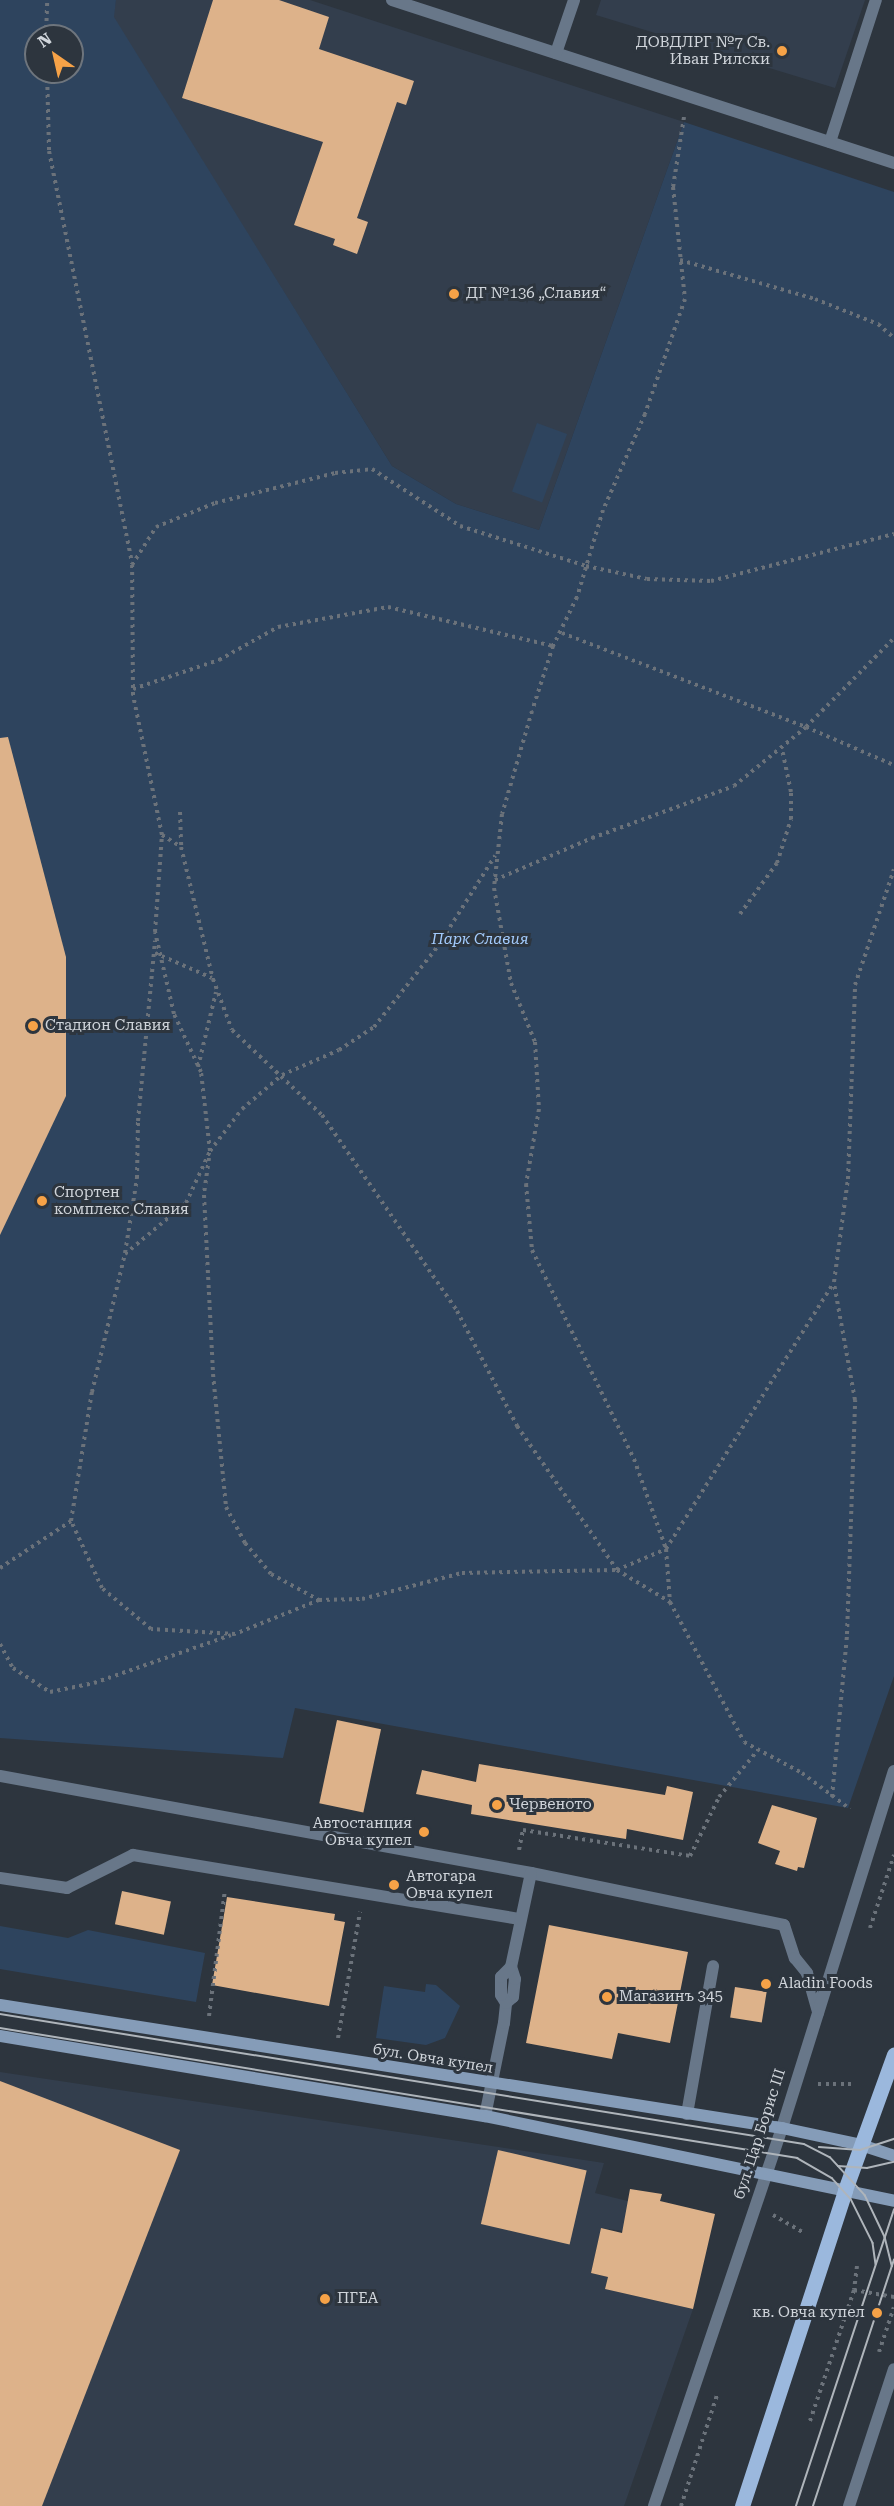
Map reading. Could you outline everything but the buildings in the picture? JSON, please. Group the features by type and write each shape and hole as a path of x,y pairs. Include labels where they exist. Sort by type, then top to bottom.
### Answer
{"main road":[{"name":"бул. Овча купел","path":"0,2005 782,2128 861,2145 894,2156"},
{"path":"0,2036 485,2116 767,2172 894,2201"},
{"path":"742,2506 845,2190 894,2055"}],"street":[{"path":"392,0 424,5 556,53 894,163"},
{"path":"556,53 574,0"},
{"path":"830,142 876,0"},
{"name":"бул. Цар Борис III","path":"654,2506 782,2128 894,1771"},
{"path":"0,1776 531,1873 784,1925 795,1958 807,1973 818,2012"},
{"path":"0,1878 67,1888 134,1855 519,1919"},
{"path":"485,2116 506,2003 501,1995 501,1977 511,1967 519,1919 531,1873"},
{"path":"687,2114 713,1966"},
{"path":"849,2506 894,2369"}],"path":[{"path":"46,24 47,0"},
{"path":"47,84 49,151 132,565 133,689 162,835 155,953 138,1121 137,1178 125,1254 92,1392 71,1521 102,1588 151,1629 235,1634"},
{"path":"688,96 673,187 685,299 645,414 603,510 562,633 554,646 502,814 495,856 495,880 511,983 535,1042 539,1109 526,1184 532,1250 634,1459 666,1549 670,1602 744,1742 802,1773 850,1809"},
{"path":"680,260 815,299 878,324 894,339"},
{"path":"132,565 156,527 215,503 335,473 372,469 460,526 586,566 647,579 711,581 894,534"},
{"path":"133,689 219,660 278,627 388,607 554,646"},
{"path":"562,633 806,727 894,765"},
{"path":"495,880 592,838 734,786 806,727 894,638"},
{"path":"740,914 777,862 791,819 791,792 782,748"},
{"path":"180,812 181,847 216,991 232,1030 250,1050 282,1075 322,1115 457,1311 517,1426 617,1570 670,1602"},
{"path":"162,835 181,847"},
{"path":"125,1254 186,1203 210,1151 242,1109 282,1075 339,1050 374,1027 438,946 495,856"},
{"path":"832,1797 847,1634 855,1400 834,1282 848,1179 855,985 894,869"},
{"path":"155,932 174,1014 198,1067 210,1151 204,1195 213,1374 226,1507 245,1543 271,1574 319,1600"},
{"path":"155,953 213,978"},
{"path":"198,1067 213,1020 216,991"},
{"path":"0,1644 13,1668 50,1692 94,1683 235,1634 319,1600 362,1599 462,1573 617,1570 666,1549 834,1282"},
{"path":"0,1568 71,1521"},
{"path":"523,1830 690,1856 719,1797 758,1750"},
{"path":"209,2017 228,1870"},
{"path":"338,2038 363,1893"},
{"path":"812,2086 856,2084"},
{"path":"775,2216 804,2233"},
{"path":"810,2421 854,2290 857,2266"},
{"path":"854,2290 894,2297"},
{"path":"892,2314 894,2307"}],"shaded area":[{"name":"ДГ №136 „Славия“","path":"116,0 310,0 684,122 539,530 456,504 392,466 113,17"},
{"name":"ДОВДЛРГ №7 Св. Иван Рилски","path":"601,0 865,0 835,88 596,15"},
{"name":"ПГЕА","path":"0,2072 604,2163 595,2193 656,2208 645,2234 601,2228 591,2273 608,2277 605,2289 693,2309 624,2506 0,2506"}],"green space":[{"name":"Парк Славия","path":"0,0 116,0 114,17 392,466 456,504 539,530 684,122 894,192 894,1676 848,1808 295,1708 283,1758 0,1738"},
{"path":"537,423 567,434 542,503 512,492"},
{"path":"0,1926 68,1938 88,1930 205,1953 196,2002 0,1969"},
{"path":"426,1984 436,1985 460,2006 445,2038 426,2045 376,2038 384,1986 425,1992"}],"tram line":[{"path":"0,2014 804,2144 830,2157 865,2195 885,2237 892,2266"},
{"path":"0,2028 797,2158 832,2178 851,2199 873,2243 876,2264"},
{"path":"819,2147 860,2150 894,2139"},
{"path":"838,2166 867,2168 894,2162"},
{"path":"796,2506 894,2210"},
{"path":"813,2506 894,2260"}],"place":[{"name":"ДОВДЛРГ №7 Св. Иван Рилски","path":"782,51"},
{"name":"ДГ №136 „Славия“","path":"454,294"},
{"name":"Стадион Славия","path":"33,1026"},
{"name":"Спортен комплекс Славия","path":"42,1201"},
{"name":"Червеното","path":"497,1805"},
{"name":"Автостанция Овча купел","path":"424,1832"},
{"name":"Автогара Овча купел","path":"394,1885"},
{"name":"Aladin Foods","path":"766,1984"},
{"name":"Магазинъ 345","path":"607,1997"},
{"name":"ПГЕА","path":"325,2299"},
{"name":"кв. Овча купел","path":"877,2313"}]}
